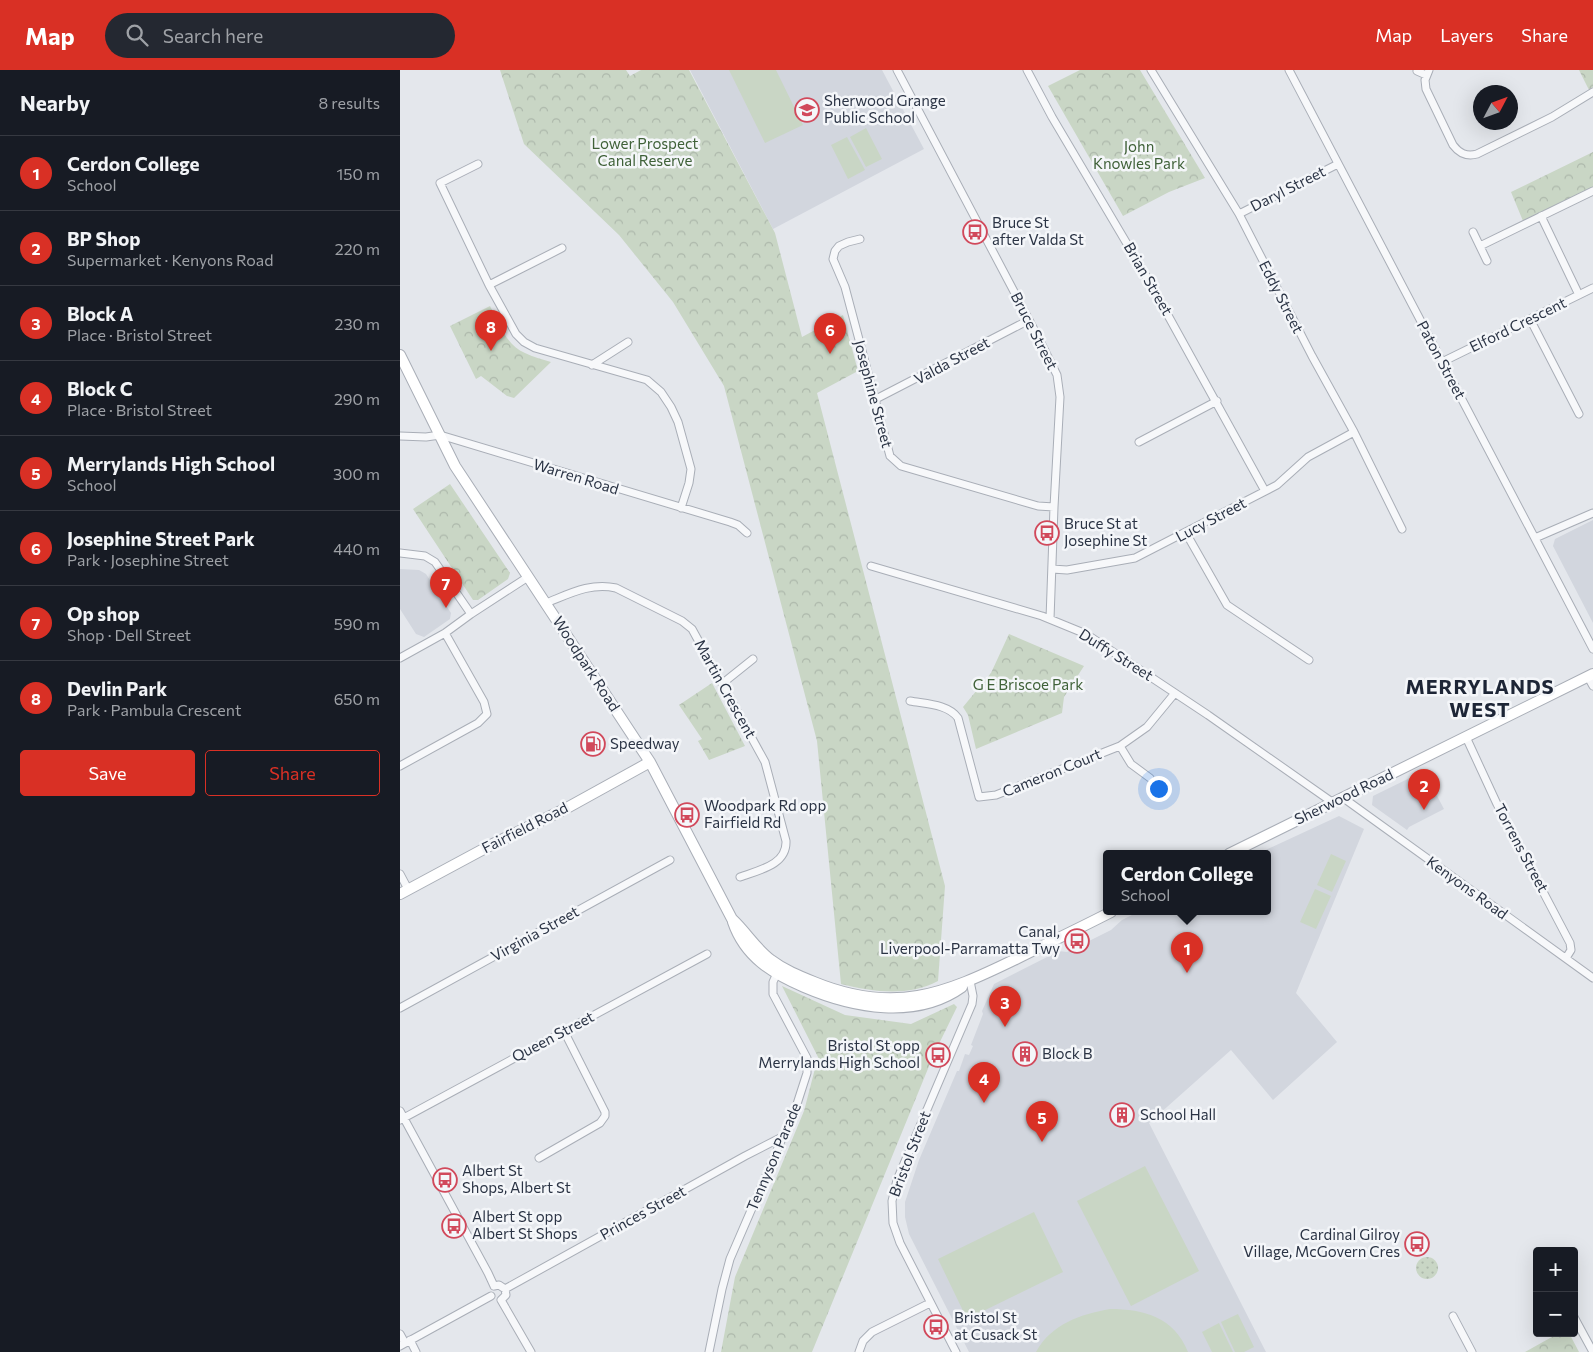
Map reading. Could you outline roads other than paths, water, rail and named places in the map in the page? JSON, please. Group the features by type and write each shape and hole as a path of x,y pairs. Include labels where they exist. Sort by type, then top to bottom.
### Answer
{"main road":[{"name":"Woodpark Road","path":"400,355 455,466 650,762 732,919 745,931 778,970"},
{"name":"Sherwood Road","path":"1237,850 1466,737 1591,679"},
{"name":"Fairfield Road","path":"404,891 650,762"},
{"path":"778,970 832,990 886,1003 917,1005 951,995 970,981 1105,915"}],"street":[{"name":"Bruce Street","path":"897,70 1029,320 1059,382 1060,397 1050,619"},
{"name":"Brian Street","path":"1028,70 1052,117 1217,401 1265,491"},
{"name":"Eddy Street","path":"1151,70 1239,214 1312,356 1354,432 1402,529"},
{"name":"Paton Street","path":"1289,70 1593,649"},
{"path":"1417,72 1428,72 1426,89 1453,144 1464,158 1477,154 1552,117 1593,92"},
{"path":"478,164 440,183 489,285 516,334 524,342 535,348 647,380 661,392 678,422 691,469 689,483 680,508"},
{"name":"Daryl Street","path":"1239,214 1338,164"},
{"path":"1480,246 1593,191"},
{"path":"1541,216 1579,295"},
{"path":"1473,232 1487,260"},
{"name":"Josephine Street","path":"860,239 839,246 834,252 833,259 845,287 890,456 898,464 1038,506 1054,508"},
{"path":"489,285 562,248"},
{"name":"Elford Crescent","path":"1442,362 1593,288"},
{"path":"1530,319 1579,414"},
{"name":"Valda Street","path":"874,400 1029,320"},
{"path":"592,365 628,342"},
{"path":"1139,442 1217,401"},
{"name":"Lucy Street","path":"1052,569 1066,570 1135,558 1265,491 1280,482 1308,456 1354,432"},
{"name":"Warren Road","path":"400,436 440,436 735,524 747,533"},
{"path":"1535,538 1593,513"},
{"path":"1186,533 1227,605 1309,660"},
{"path":"400,553 424,556 435,562 471,614"},
{"name":"Duffy Street","path":"871,566 1050,619 1092,637 1337,800"},
{"path":"400,658 445,634 471,614 528,577"},
{"name":"Martin Crescent","path":"546,603 592,586 616,588 688,625 765,762 786,841 785,852 777,862 740,877"},
{"path":"400,766 478,723 487,714 484,702 445,634"},
{"path":"722,683 754,659"},
{"name":"Cameron Court","path":"910,701 940,706 955,714 958,718 979,797 996,795 1120,746 1147,727 1175,693"},
{"name":"Torrens Street","path":"1466,737 1497,804 1570,943 1571,950 1566,958"},
{"path":"1120,746 1131,764 1150,778"},
{"name":"Kenyons Road","path":"1337,800 1593,978"},
{"name":"Virginia Street","path":"400,1008 670,860"},
{"path":"400,874 404,891"},
{"name":"Queen Street","path":"401,1116 706,954"},
{"name":"Tennyson Parade","path":"709,1352 730,1260 797,1104 807,1073 806,1058 773,994 772,988 778,970"},
{"name":"Bristol Street","path":"956,1352 900,1243 893,1223 892,1201 904,1164 972,1004 973,996 970,981"},
{"path":"539,1158 600,1122 606,1112 564,1031"},
{"path":"401,1116 494,1286"},
{"name":"Princes Street","path":"505,1289 782,1137"},
{"path":"494,1286 499,1285 505,1289 506,1295 501,1300"},
{"path":"491,1296 494,1286"},
{"path":"491,1296 496,1300 501,1300"},
{"path":"405,1343 491,1296"},
{"path":"501,1300 531,1352"},
{"path":"859,1352 863,1341 872,1332 930,1303"},
{"path":"1453,1316 1472,1352"},
{"path":"1578,1324 1593,1352"},
{"path":"400,1334 405,1343 416,1352"}],"place":[{"name":"Sherwood Grange Public School","path":"807,110"},
{"name":"Bruce St after Valda St","path":"975,232"},
{"name":"Devlin Park","path":"491,351"},
{"name":"Josephine Street Park","path":"830,354"},
{"name":"Bruce St at Josephine St","path":"1047,533"},
{"name":"Op shop","path":"446,608"},
{"name":"Speedway","path":"593,744"},
{"name":"BP Shop","path":"1424,810"},
{"name":"Woodpark Rd opp Fairfield Rd","path":"687,815"},
{"name":"Canal, Liverpool-Parramatta Twy","path":"1077,941"},
{"name":"Cerdon College","path":"1187,973"},
{"name":"Block A","path":"1005,1027"},
{"name":"Block B","path":"1025,1054"},
{"name":"Bristol St opp Merrylands High School","path":"938,1055"},
{"name":"Block C","path":"984,1103"},
{"name":"School Hall","path":"1122,1115"},
{"name":"Merrylands High School","path":"1042,1142"},
{"name":"Albert St Shops, Albert St","path":"445,1180"},
{"name":"Albert St opp Albert St Shops","path":"454,1226"},
{"name":"Cardinal Gilroy Village, McGovern Cres","path":"1417,1244"},
{"name":"Bristol St at Cusack St","path":"936,1327"}],"district":[{"name":"MERRYLANDS WEST","path":"1480,698"}],"park label":[{"name":"Lower Prospect Canal Reserve","path":"645,152"},
{"name":"John Knowles Park","path":"1139,156"},
{"name":"G E Briscoe Park","path":"1028,685"}]}
